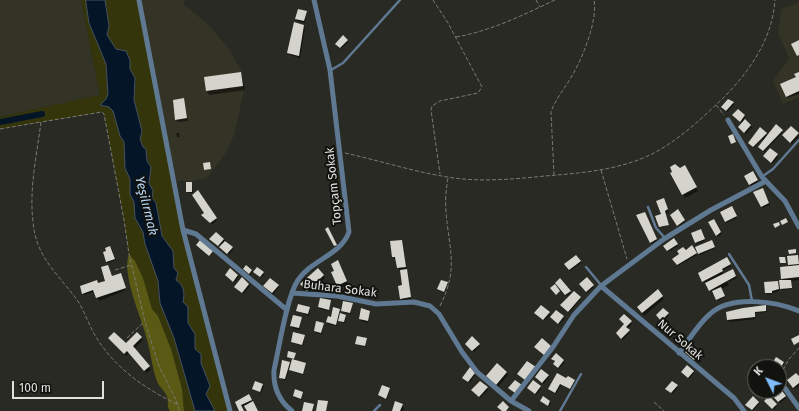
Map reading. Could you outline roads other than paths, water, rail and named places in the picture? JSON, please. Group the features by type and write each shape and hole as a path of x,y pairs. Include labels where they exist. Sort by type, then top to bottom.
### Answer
{"street":[{"path":"139,0 183,230 230,411"},
{"name":"Topçam Sokak","path":"292,411 277,393 273,379 292,293 296,281 307,269 339,247 347,236 348,225 330,70 314,0"},
{"path":"728,120 764,179 785,201 799,227"},
{"path":"529,411 511,401 553,347 574,315 602,286 666,238 764,179"},
{"path":"183,230 196,234 288,310"},
{"name":"Nur Sokak","path":"602,286 679,353 734,398 744,411"},
{"name":"Buhara Sokak","path":"292,293 337,296 376,304 414,302 430,306 437,311 474,368 511,401"},
{"path":"679,353 706,318 714,311 725,306 752,302 770,302 799,311"},
{"path":"787,390 799,408"}],"lane":[{"path":"330,70 343,63 400,0"},
{"path":"764,179 799,140"},
{"path":"648,207 656,228 666,238"},
{"path":"729,254 750,285 752,302"},
{"path":"586,267 602,286"},
{"path":"560,411 581,374"},
{"path":"374,411 380,405"}],"water":[{"name":"Yeşilırmak","path":"86,0 105,0 109,26 107,35 116,49 126,51 130,60 130,69 135,78 134,100 142,131 140,139 143,147 146,149 147,161 151,167 149,183 153,191 152,198 156,203 162,236 173,251 174,268 178,273 176,280 181,284 183,290 183,302 188,307 188,323 195,334 195,349 201,354 201,363 210,386 206,394 215,411 195,411 174,338 160,303 158,281 145,244 143,232 135,218 134,202 130,194 130,179 125,168 124,142 120,136 113,111 109,107 100,105 106,99 108,94 106,64 89,23"}],"waterway":[{"path":"0,122 42,114"}]}
